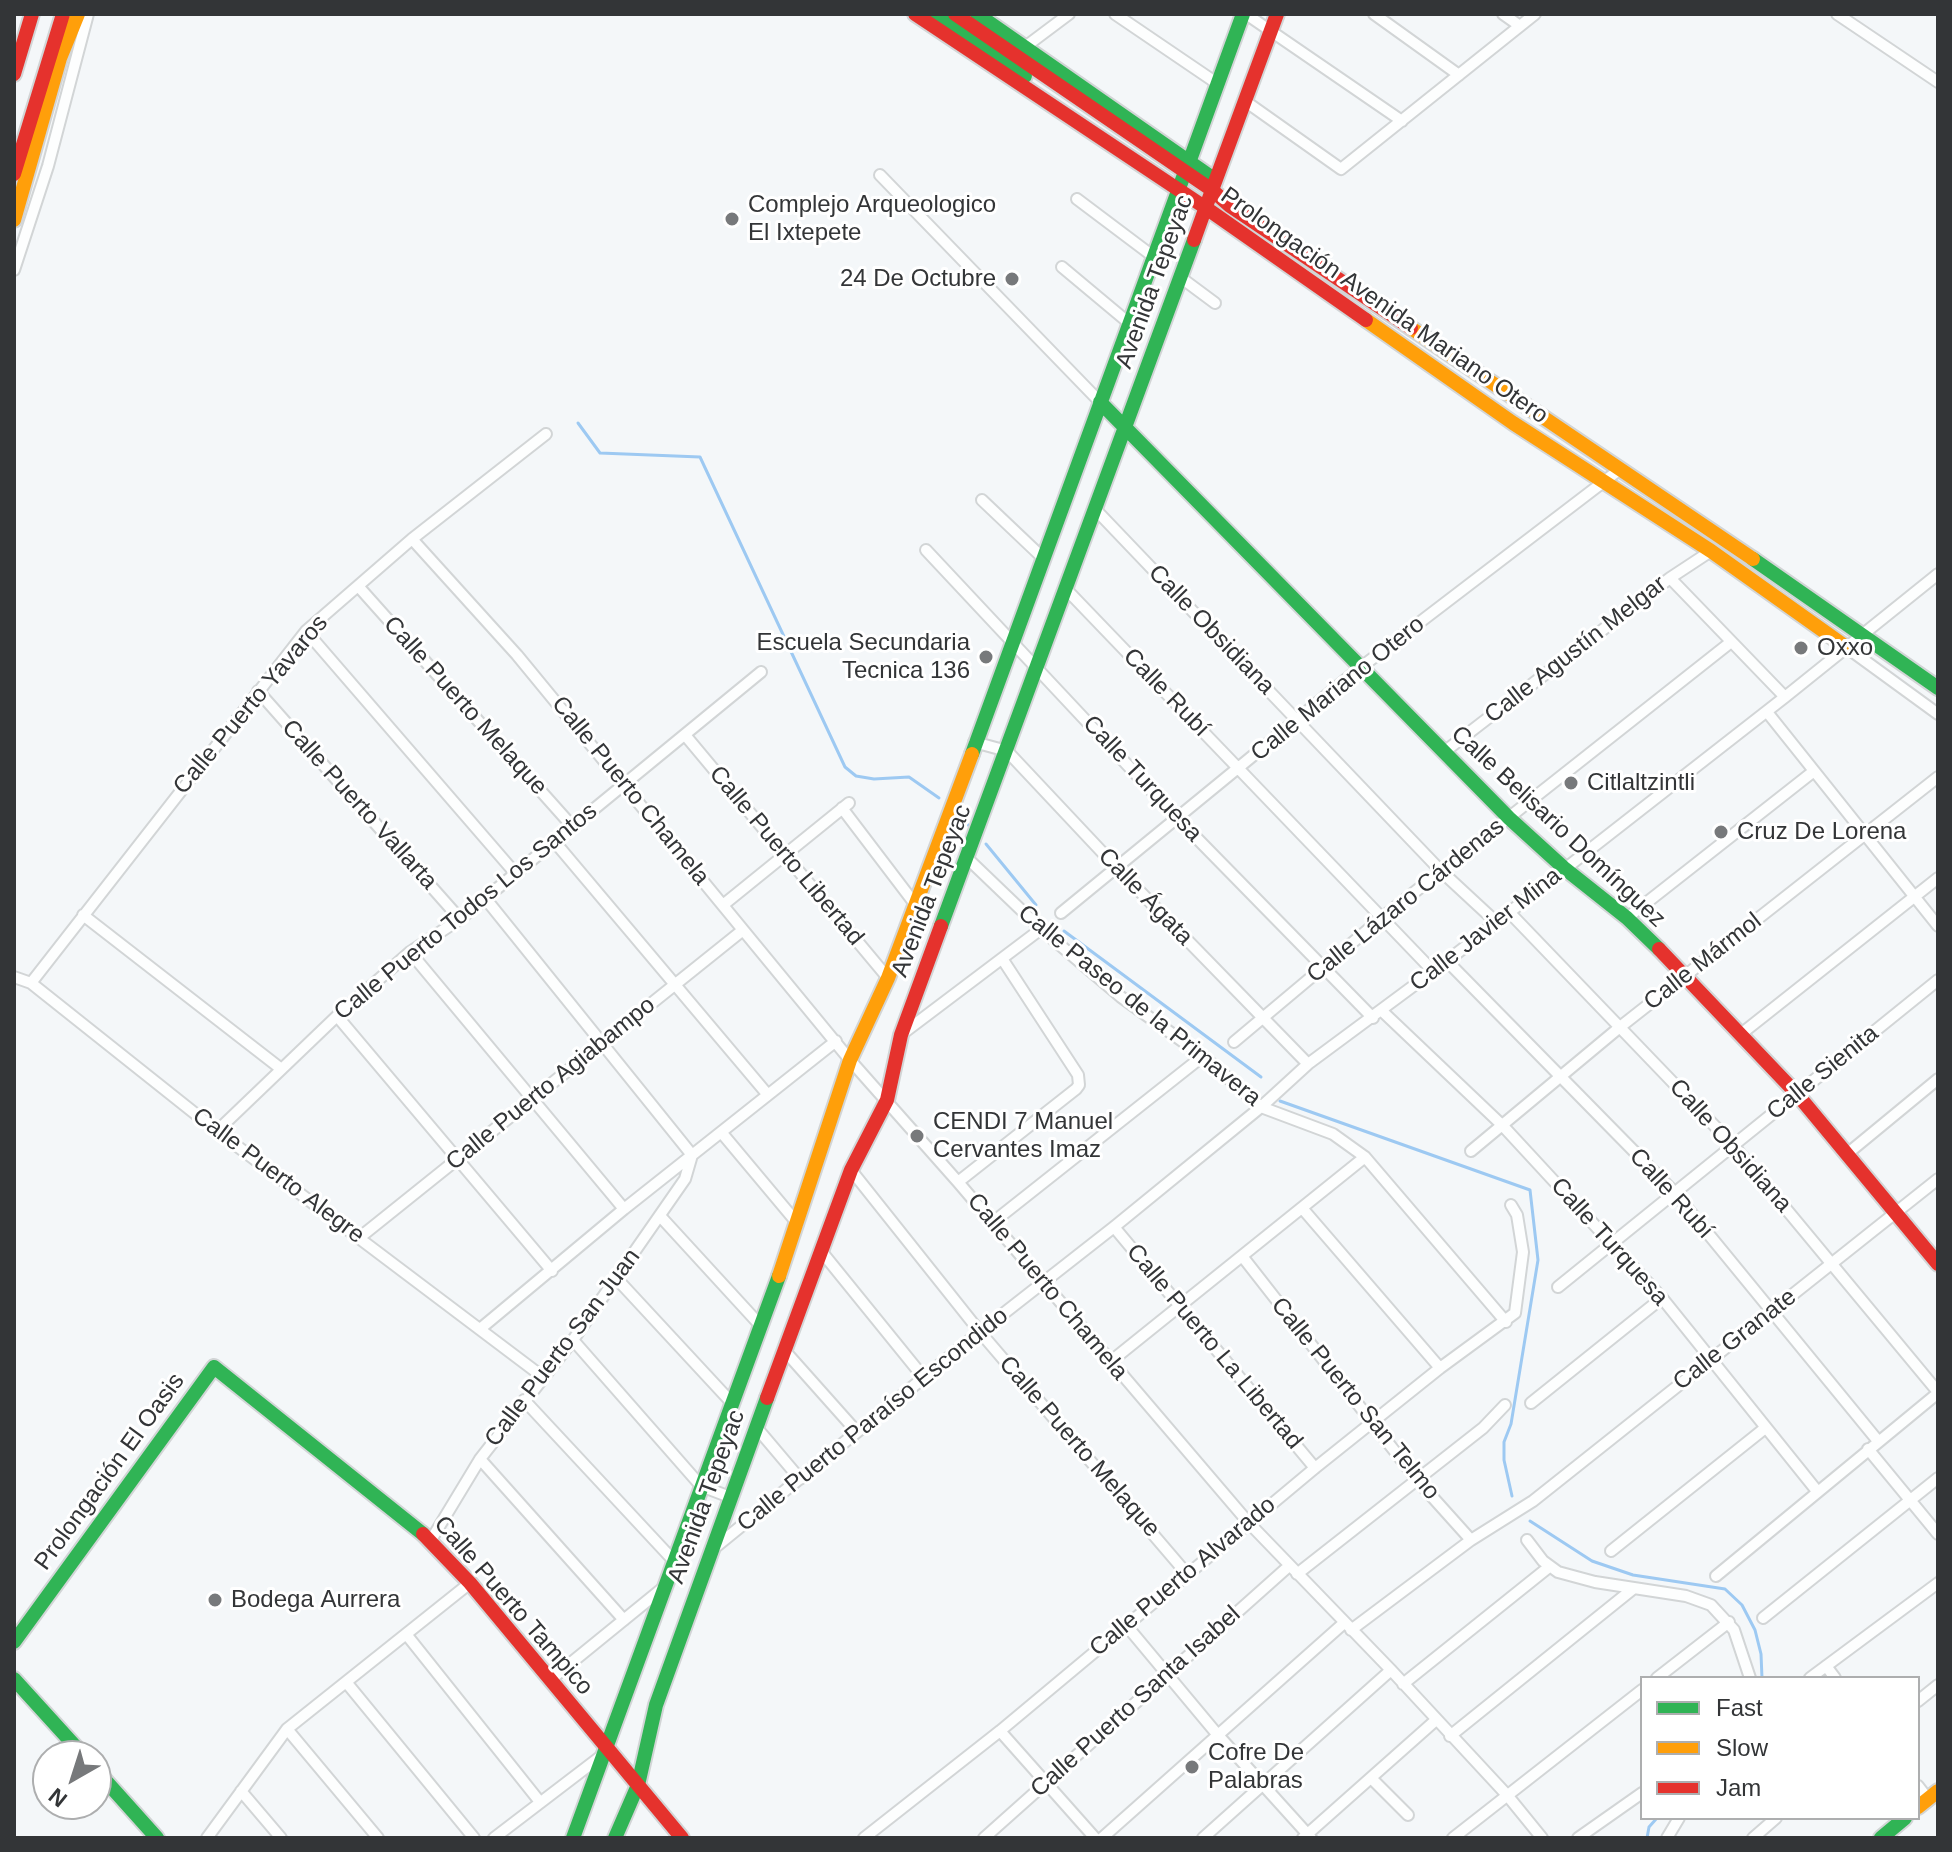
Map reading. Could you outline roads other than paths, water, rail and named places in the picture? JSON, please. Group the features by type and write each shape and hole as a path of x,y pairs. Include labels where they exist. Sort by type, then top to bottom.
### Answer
{"main road":[{"path":"14,74 32,14"},
{"path":"14,174 63,14"},
{"path":"14,220 60,58 78,14"},
{"name":"Prolongación Avenida Mariano Otero","path":"915,14 1230,206 1938,688"},
{"name":"Prolongación Avenida Mariano Otero","path":"934,14 1210,194 1513,423 1711,551 1846,647"},
{"name":"Prolongación Avenida Mariano Otero","path":"955,14 1183,177"},
{"name":"Prolongación Avenida Mariano Otero","path":"977,14 1025,47 1183,177"},
{"name":"Avenida Tepeyac","path":"573,1838 798,1224 850,1060 888,978 949,818 1042,557 1245,14"},
{"name":"Avenida Tepeyac","path":"615,1838 638,1785 656,1705 710,1552 851,1170 887,1100 901,1035 1277,14"},
{"name":"Calle Belisario Domínguez","path":"1100,402 1509,818 1564,868 1627,918 1687,976 1797,1094 1938,1264"},
{"name":"Calle Puerto Tampico","path":"214,1367 431,1540 682,1838"},
{"name":"Prolongación El Oasis","path":"14,1642 214,1367"},
{"path":"14,1679 69,1740"},
{"path":"112,1788 157,1838"},
{"path":"1881,1838 1903,1820"}],"street":[{"path":"14,270 48,166 88,14"},
{"path":"1025,47 1069,14"},
{"path":"1115,14 1218,84"},
{"path":"1245,14 1402,121"},
{"path":"1374,14 1459,75"},
{"path":"1503,14 1520,26"},
{"path":"1245,101 1341,169 1535,14"},
{"path":"1837,14 1851,17 1938,82"},
{"path":"880,175 1100,402"},
{"path":"1077,199 1154,257"},
{"path":"1062,267 1129,323"},
{"path":"1180,277 1215,303"},
{"name":"Calle Puerto Yavaros","path":"31,983 306,631 412,539 546,434"},
{"name":"Calle Mariano Otero","path":"1061,913 1360,668 1619,470"},
{"path":"982,500 1042,557"},
{"name":"Calle Obsidiana","path":"1095,509 1441,871 1496,922"},
{"name":"Calle Puerto Chamela","path":"412,539 517,655 850,1060 1248,1522 1391,1670 1507,1795 1542,1838"},
{"name":"Calle Turquesa","path":"926,550 1178,819 1323,966 1503,1126 1662,1298 1764,1429 1817,1491"},
{"name":"Calle Agustín Melgar","path":"1444,752 1670,578 1711,551"},
{"name":"Calle Javier Mina","path":"1261,1107 1308,1064 1447,961 1767,712 1938,574"},
{"path":"1670,578 1785,697"},
{"name":"Calle Puerto Melaque","path":"358,586 572,826"},
{"name":"Calle Rubí","path":"1065,588 1433,971"},
{"path":"306,631 515,873"},
{"name":"Calle Lázaro Cárdenas","path":"1234,1042 1383,917 1731,642"},
{"path":"1846,647 1938,714"},
{"name":"Calle Puerto Todos Los Santos","path":"217,1131 280,1068 410,952 460,919 761,672"},
{"name":"Calle Puerto Vallarta","path":"258,691 460,919"},
{"path":"1767,712 1938,926"},
{"name":"Calle Puerto Libertad","path":"685,735 888,978"},
{"path":"974,742 1007,751"},
{"name":"Calle Ágata","path":"1007,751 1308,1064"},
{"path":"1627,918 1814,771"},
{"name":"Calle Mármol","path":"1471,1151 1620,1027 1938,777"},
{"path":"723,905 845,805 915,904"},
{"path":"554,841 768,1095"},
{"name":"Calle Paseo de la Primavera","path":"967,858 1041,929 1121,997 1203,1056 1261,1107 1333,1134 1365,1157 1506,1322"},
{"path":"1741,1034 1938,878"},
{"path":"485,898 692,1155"},
{"name":"Calle Obsidiana","path":"1509,912 1733,1145 1938,1392"},
{"path":"83,915 280,1068"},
{"path":"901,1035 1041,929"},
{"name":"Calle Puerto Agiabampo","path":"359,1238 743,930"},
{"path":"410,952 624,1209"},
{"path":"958,1182 1079,1085 1078,1075 1003,960"},
{"name":"Calle Rubí","path":"1447,961 1674,1192 1878,1441"},
{"name":"Calle Puerto Alegre","path":"14,977 31,983 217,1131 543,1377"},
{"name":"Calle Sienita","path":"1558,1287 1938,980"},
{"path":"337,1016 552,1271"},
{"name":"Calle Puerto San Juan","path":"480,1329 624,1209 836,1041"},
{"path":"992,1223 1203,1056"},
{"path":"1847,1154 1938,1079"},
{"name":"Calle Puerto Paraíso Escondido","path":"710,1552 1261,1107"},
{"path":"721,1132 798,1224"},
{"name":"Calle Puerto San Juan","path":"431,1540 480,1459 573,1340 660,1216 685,1179 692,1155"},
{"path":"1110,1362 1365,1157"},
{"name":"Calle Puerto Melaque","path":"851,1170 980,1332 1187,1574"},
{"name":"Calle Granate","path":"1102,1838 1217,1734 1348,1626 1533,1501 1938,1179"},
{"path":"1506,1322 1518,1306 1523,1252 1517,1215 1511,1205"},
{"path":"1302,1208 1440,1368"},
{"path":"660,1216 760,1325"},
{"name":"Calle Puerto La Libertad","path":"1114,1227 1315,1468"},
{"path":"821,1251 924,1378"},
{"name":"Calle Puerto San Telmo","path":"1242,1256 1418,1481 1471,1540"},
{"path":"617,1279 732,1403"},
{"path":"1531,1403 1662,1298"},
{"name":"Calle Puerto Alvarado","path":"872,1836 1248,1522 1440,1368 1506,1322"},
{"path":"573,1340 701,1486 730,1497"},
{"path":"784,1350 857,1432"},
{"path":"1716,1576 1938,1392"},
{"path":"524,1400 674,1561"},
{"name":"Calle Puerto Santa Isabel","path":"984,1838 1166,1675 1293,1570 1418,1481 1483,1428 1505,1405"},
{"path":"756,1427 800,1479"},
{"path":"1611,1551 1764,1429"},
{"path":"1868,1449 1938,1534"},
{"path":"480,1459 624,1620"},
{"path":"1763,1618 1938,1478"},
{"path":"1527,1540 1549,1567 1595,1582 1677,1594 1705,1602 1718,1610 1734,1630 1749,1676"},
{"path":"1403,1684 1549,1567"},
{"path":"207,1838 287,1729 470,1583"},
{"path":"1813,1676 1938,1583"},
{"path":"550,1680 663,1588"},
{"path":"1450,1736 1634,1588"},
{"path":"1660,1676 1729,1622"},
{"path":"1126,1625 1307,1837 1436,1720"},
{"path":"406,1634 540,1802"},
{"path":"1826,1666 1834,1676"},
{"path":"1203,1838 1391,1670"},
{"path":"346,1682 474,1838"},
{"path":"1920,1699 1938,1685"},
{"path":"1453,1838 1640,1692"},
{"path":"287,1729 378,1838"},
{"path":"1000,1731 1095,1838"},
{"path":"494,1838 607,1750"},
{"path":"1371,1778 1408,1815"},
{"path":"241,1791 281,1838"},
{"path":"1578,1838 1640,1794"},
{"path":"1667,1838 1678,1820"},
{"path":"1753,1838 1774,1820"}],"waterway":[{"path":"578,423 600,453 700,457 845,767 856,776 874,779 909,777 939,798"},
{"path":"957,813 968,825"},
{"path":"986,844 1036,905"},
{"path":"1064,931 1261,1077"},
{"path":"1280,1101 1530,1190 1538,1260 1511,1424 1504,1442 1504,1460 1512,1496"},
{"path":"1530,1521 1592,1561 1633,1575 1725,1589 1742,1605 1755,1630 1762,1676"},
{"path":"1647,1838 1649,1827 1655,1820"}],"place":[{"name":"Complejo Arqueologico El Ixtepete","path":"732,219"},
{"name":"24 De Octubre","path":"1012,279"},
{"name":"Oxxo","path":"1801,648"},
{"name":"Escuela Secundaria Tecnica 136","path":"986,657"},
{"name":"Citlaltzintli","path":"1571,783"},
{"name":"Cruz De Lorena","path":"1721,832"},
{"name":"CENDI 7 Manuel Cervantes Imaz","path":"917,1136"},
{"name":"Bodega Aurrera","path":"215,1600"},
{"name":"Cofre De Palabras","path":"1192,1767"}]}
